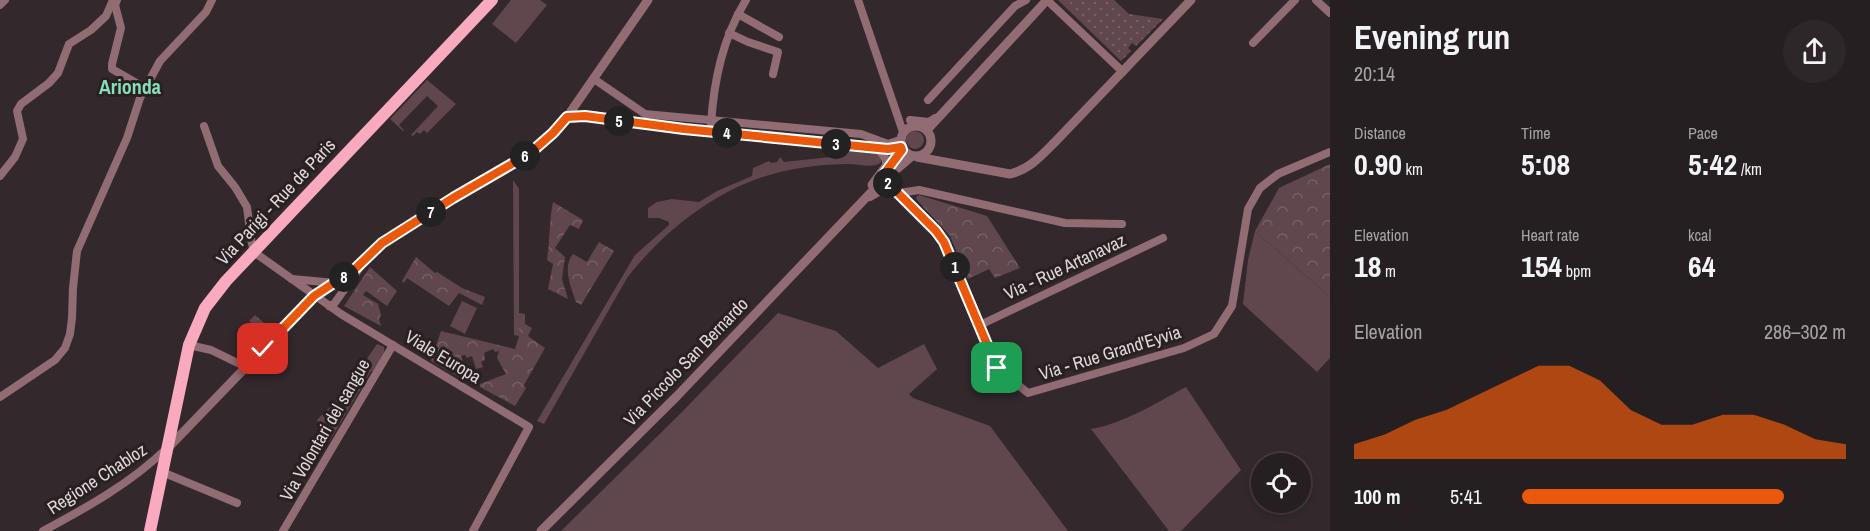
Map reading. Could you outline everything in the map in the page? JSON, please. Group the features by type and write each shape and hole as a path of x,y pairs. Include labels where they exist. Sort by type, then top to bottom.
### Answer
{"main road":[{"name":"Via Parigi - Rue de Paris","path":"150,531 189,345 201,317 215,294 492,0"}],"street":[{"path":"0,5 5,0"},
{"path":"115,0 121,28 112,69 146,88"},
{"path":"0,176 15,157 23,139 17,111 21,104 58,73 69,44 91,30 106,16 115,0"},
{"path":"0,397 55,360 65,348 72,318 77,251 146,88 160,61 206,12 212,0"},
{"path":"166,449 314,296 364,261 382,243 529,154 553,133 567,117 648,0"},
{"path":"711,131 721,56 729,33 747,0"},
{"path":"858,0 878,63 894,103 901,144 914,156 1010,174 1023,171 1034,164 1191,0"},
{"path":"924,128 952,103 1047,0 1123,72"},
{"path":"1253,43 1295,0"},
{"path":"1316,0 1330,14"},
{"path":"928,100 1015,6 1026,1 1036,12"},
{"path":"738,14 779,37"},
{"path":"729,33 778,52 773,74"},
{"path":"594,79 645,114 861,134 888,144 901,144"},
{"path":"894,103 902,114 924,128 930,136 929,150 914,156"},
{"path":"910,120 929,123 952,103"},
{"path":"567,117 585,116 888,149 901,144 908,127 914,125 924,128"},
{"path":"204,126 218,166 248,207 254,252"},
{"name":"Via Piccolo San Bernardo","path":"884,179 884,174 901,144"},
{"name":"Via Piccolo San Bernardo","path":"852,214 901,144"},
{"path":"878,148 886,159 886,167"},
{"name":"Via - Rue Grand'Eyvia","path":"884,179 944,242 997,368 1028,393 1184,348 1214,334 1232,306 1248,209 1260,188 1278,174 1330,152"},
{"name":"Via Piccolo San Bernardo","path":"541,531 677,396 884,179 914,156"},
{"name":"Via Piccolo San Bernardo","path":"852,214 874,193 882,190 919,190 1065,223 1122,224"},
{"name":"Via - Rue Artanavaz","path":"980,324 1163,238"},
{"name":"Viale Europa","path":"254,252 328,306 529,427 473,531"},
{"path":"328,306 336,300 364,261"},
{"path":"291,279 335,283 339,286 336,300 341,314"},
{"path":"189,345 211,350 246,367"},
{"name":"Via Volontari del sangue","path":"283,531 393,345"},
{"name":"Regione Chabloz","path":"43,531 115,489 152,463 166,449"},
{"path":"162,472 237,503"}],"green space":[{"path":"511,0 540,0 547,5 516,43 492,24"},
{"path":"1058,0 1114,0 1129,14 1163,19 1136,46 1132,43 1128,48 1131,51 1121,61"},
{"path":"427,80 456,104 427,133 424,130 413,136 411,135 438,106 427,96 399,125 403,131 390,119"},
{"path":"915,131 921,134 924,140 921,146 915,149 909,146 906,140 909,134"},
{"path":"840,151 877,153 883,160 873,166 848,164 819,166 765,176 720,196 660,241 627,278 544,424 537,421 635,255 669,225 669,222 659,218 648,218 648,208 657,202 672,199 699,202 717,191 752,176 753,168 769,161 777,162 780,157 784,162 840,156"},
{"path":"1330,164 1330,297 1255,231 1279,188"},
{"path":"513,180 519,189 519,336 514,335"},
{"path":"919,195 987,216 1020,268 995,278 989,269 968,279 950,236 917,200 916,197"},
{"path":"553,202 583,220 579,229 570,225 555,248 565,257 562,279 568,299 548,289 553,264 547,260"},
{"path":"1255,231 1330,297 1330,358 1317,372 1243,304 1248,260"},
{"path":"599,242 614,251 581,305 576,302 570,284 568,265 573,254 587,262"},
{"path":"416,257 435,273 437,272 462,288 485,297 482,305 459,293 449,306 407,278 404,283 402,281"},
{"path":"370,267 397,291 387,306 366,291 363,295 378,304 381,326 344,306"},
{"path":"462,301 477,308 465,334 450,326"},
{"path":"519,313 525,314 525,324 532,328 528,336 545,348 515,406 480,387 480,384 506,374 497,358 499,351 495,352 493,349 484,353 485,360 481,362 483,367 476,369 472,356 467,358 465,355 461,356 467,376 464,380 431,361 441,331 515,349 519,336"},
{"path":"778,313 836,331 878,368 924,344 937,369 909,394 913,398 990,426 1068,531 561,531 681,413"},
{"path":"255,315 274,332 268,339 249,321"},
{"path":"377,344 384,347 384,353 329,442 317,420 343,394"},
{"path":"1186,387 1241,470 1181,531 1169,531 1091,429 1128,417"}],"district":[{"name":"Arionda","path":"130,87"}],"route":[{"path":"263,349 314,296 355,269 382,243 529,154 542,144 567,117 585,116 684,129 888,149 901,147 902,150 897,158 884,174 884,179 909,202 944,242 997,368"}]}
